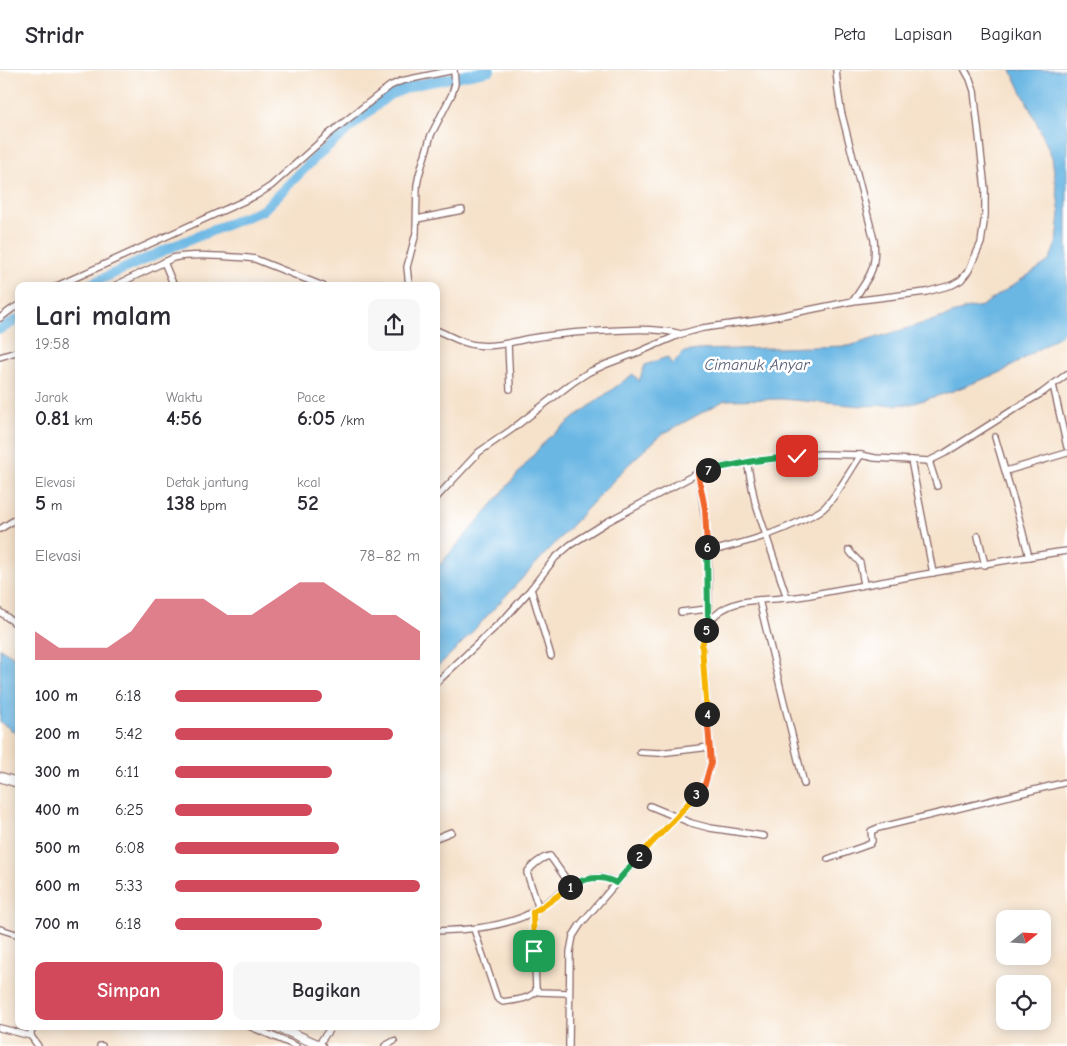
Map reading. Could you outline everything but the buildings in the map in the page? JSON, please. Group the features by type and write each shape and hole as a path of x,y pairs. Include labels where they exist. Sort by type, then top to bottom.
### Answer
{"highway":[{"path":"0,777 15,782"},
{"path":"284,1030 316,1045"}],"street":[{"path":"836,70 840,111 874,240 875,252 875,262 872,271 853,301"},
{"path":"440,493 479,452 511,430 572,382 606,364 681,334 703,328 758,320 853,301 926,292 952,285 962,280 969,270 981,243 985,215 985,189 974,91 965,70"},
{"path":"66,282 257,195 271,186 329,134 390,86 401,81 454,72 455,84 452,94 431,135 422,161 417,185 416,233 407,267 409,282"},
{"path":"417,219 462,210"},
{"path":"122,282 181,256 248,258 313,282"},
{"path":"164,262 172,282"},
{"path":"0,318 15,307"},
{"path":"440,332 474,345 490,346 567,333 606,330 647,329 681,334"},
{"path":"508,344 510,389"},
{"path":"0,356 15,353"},
{"path":"440,679 507,616 555,558 570,545 606,522 698,473 747,462 820,454 861,455 875,458 929,461 945,453 1053,385 1067,374"},
{"path":"1053,385 1067,447"},
{"path":"995,437 1029,557"},
{"path":"1006,472 1067,453"},
{"path":"708,552 766,536 821,511 842,486 861,455"},
{"path":"911,460 934,573"},
{"path":"929,461 937,486"},
{"path":"747,462 755,502 787,598"},
{"path":"698,473 705,509 708,552 708,615 710,620"},
{"path":"0,529 15,519"},
{"path":"978,536 985,565"},
{"path":"849,550 852,556 860,563 864,584"},
{"path":"569,1046 570,952 574,936 580,925 616,883 705,784 711,763 702,646 705,630 710,620 734,605 760,604 864,584 1067,552"},
{"path":"531,589 550,656"},
{"path":"760,604 804,784"},
{"path":"680,612 708,609"},
{"path":"0,612 15,623"},
{"path":"640,752 659,753 710,747"},
{"path":"828,859 870,844 872,842 871,831 878,828 1067,782"},
{"path":"650,806 691,823 710,828 764,836"},
{"path":"440,836 451,832"},
{"path":"539,909 527,873 529,869 544,857 550,856 571,886"},
{"path":"440,930 474,929 522,918 539,909 576,883 587,879 610,879 616,883"},
{"path":"474,929 497,998 503,1002 533,995 537,990 533,912"},
{"path":"0,929 15,934"},
{"path":"537,990 569,993"},
{"path":"0,1028 31,1036 38,1046"},
{"path":"31,1036 33,1030"},
{"path":"258,1030 296,1046"},
{"path":"316,1045 329,1030"},
{"path":"385,1046 394,1041"}],"water":[{"name":"Cimanuk Anyar","path":"1011,70 1067,70 1067,328 1058,337 1002,372 950,392 911,404 862,406 781,399 725,400 661,435 628,465 440,664 440,564 546,440 633,374 639,381 645,365 667,357 672,364 684,352 698,350 849,346 965,309 982,306 1049,261 1057,241 1060,214 1052,157"},
{"path":"0,648 15,657 15,732 0,722"}],"waterway":[{"path":"95,282 174,246 263,210 319,154 389,95 415,85 490,70"},
{"path":"0,329 15,321"}],"route":[{"path":"534,951 533,912 576,883 587,879 610,879 616,883 705,784 711,763 702,646 705,630 710,620 708,615 708,552 705,509 698,473 714,468 754,461 797,456"}]}
